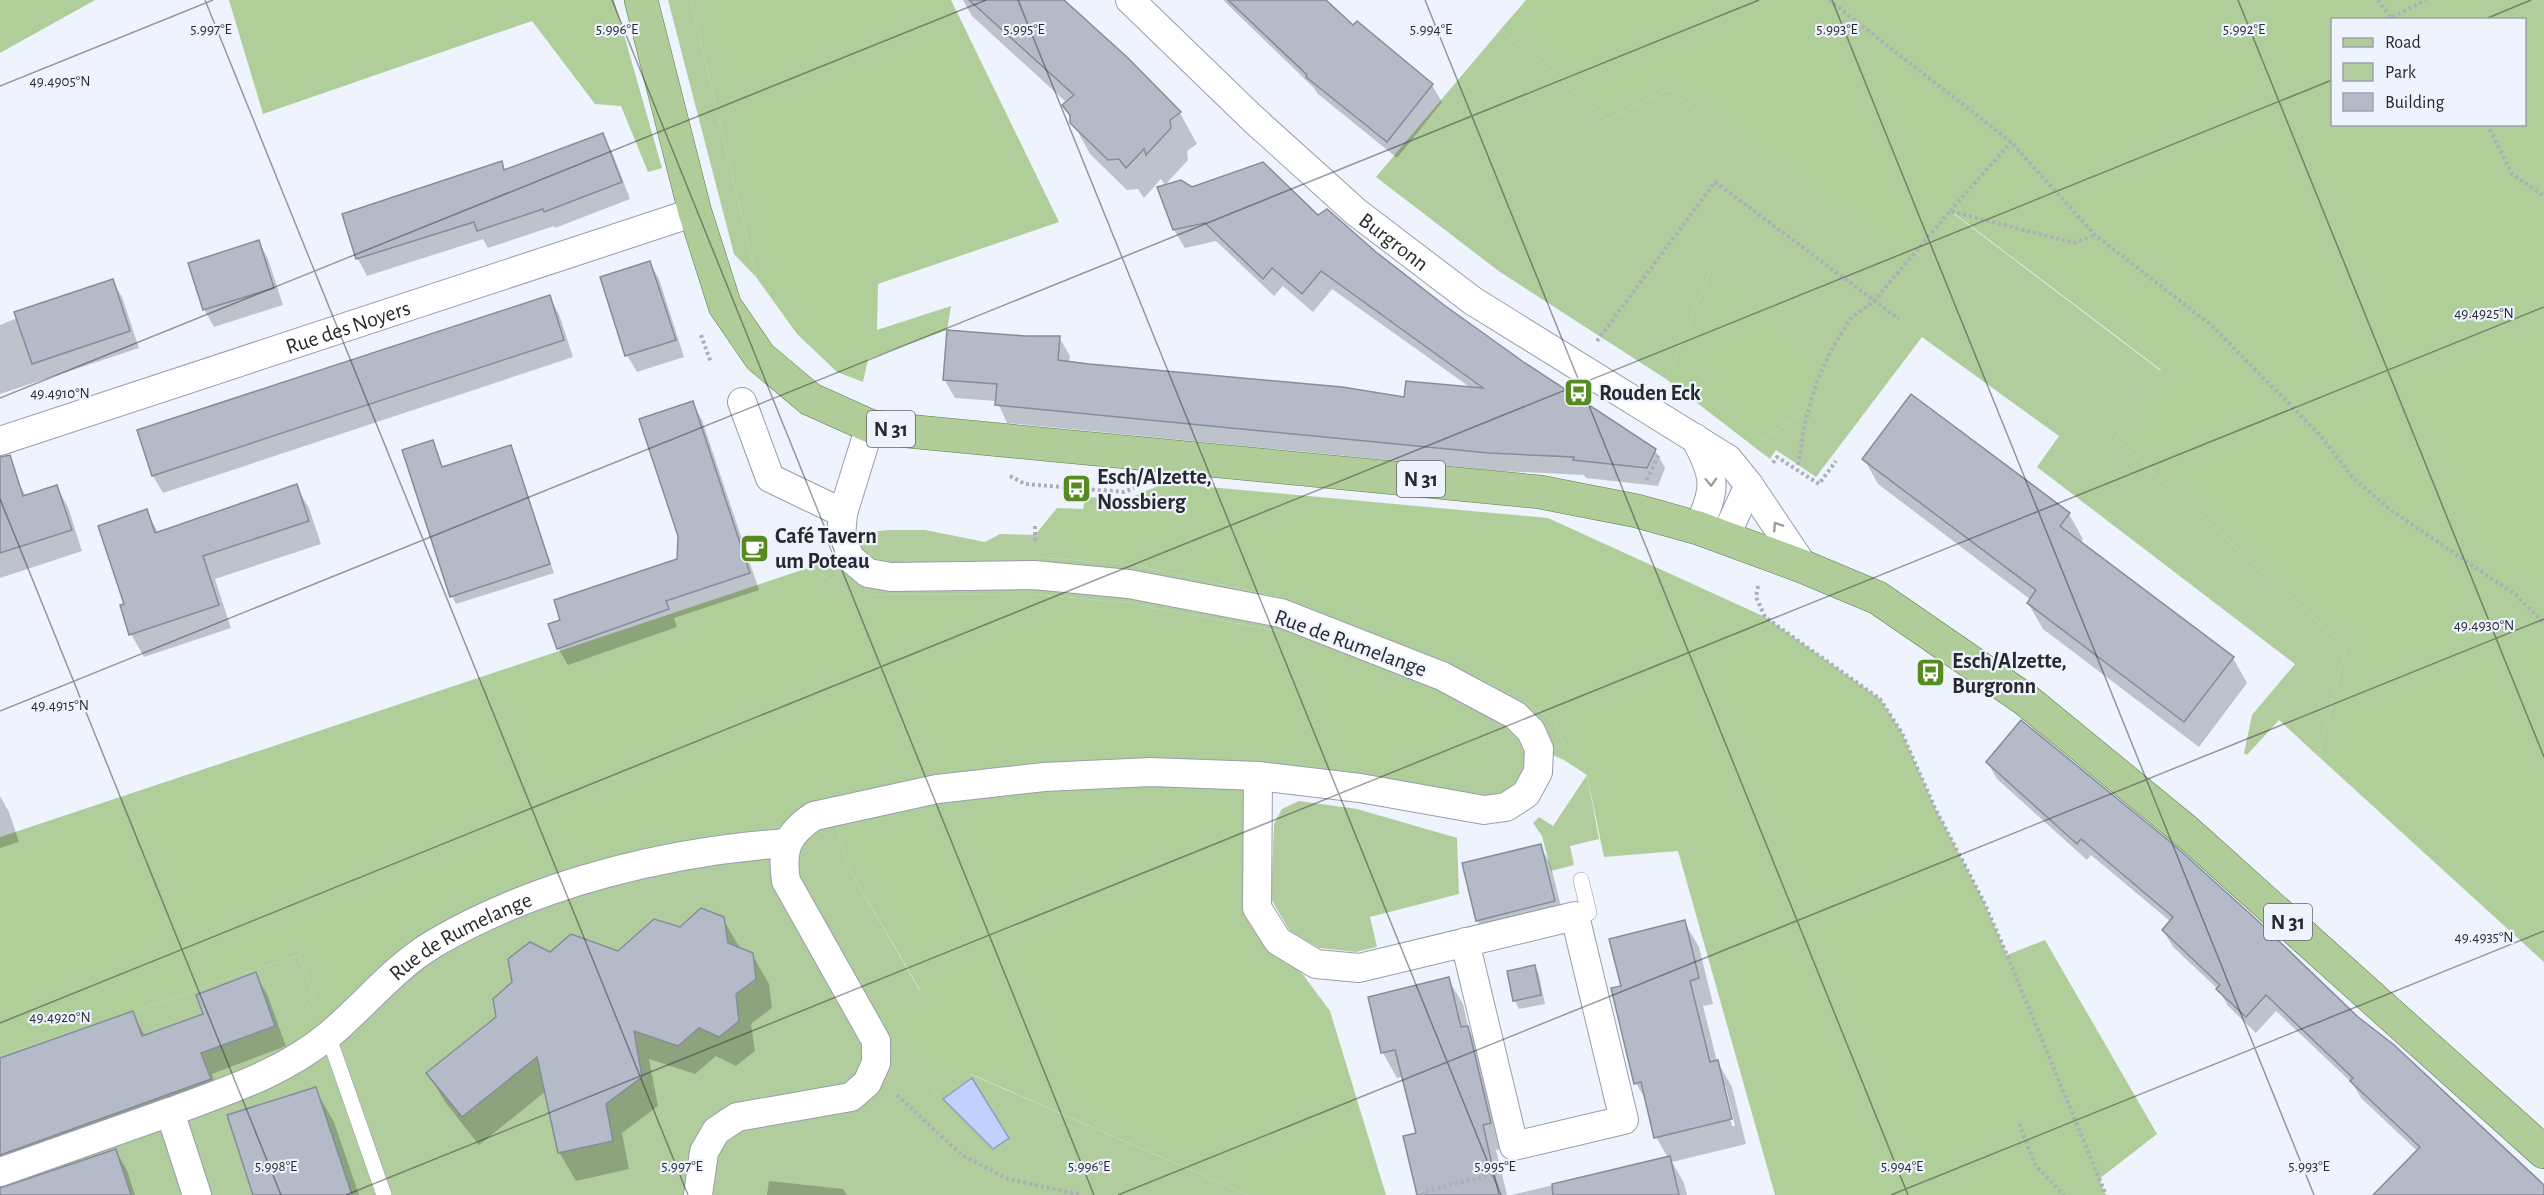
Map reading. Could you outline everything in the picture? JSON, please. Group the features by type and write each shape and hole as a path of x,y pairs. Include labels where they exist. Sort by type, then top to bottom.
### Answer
{"main road":[{"name":"N 31","path":"641,0 695,212 725,306 760,357 810,399 870,426 1540,492 1637,511 1712,533 1804,567 1878,598 2026,700 2186,831 2544,1152"}],"street":[{"name":"Burgronn","path":"1130,0 1252,118 1356,212 1473,301 1728,459 1760,476 1804,567"},
{"name":"Rue des Noyers","path":"0,441 695,212"},
{"path":"742,402 770,478 843,513"},
{"name":"Rue de Rumelange","path":"0,1172 272,1073 328,1035 379,986 433,944 497,910 585,878 732,847 787,843 798,827 814,816 938,789 1044,777 1151,772 1258,776 1360,788 1484,810 1506,807 1526,794 1538,772 1539,749 1531,731 1515,715 1442,676 1281,613 1129,584 1034,575 891,577 868,573 850,558 841,536 843,513 870,426"},
{"name":"Burgronn","path":"1695,438 1711,466 1712,533"},
{"path":"1712,533 1760,476"},
{"path":"1258,776 1257,908 1278,941 1316,964 1359,968 1465,942 1575,916 1624,1120 1514,1146 1465,942"},
{"path":"698,1195 704,1152 716,1131 737,1118 851,1097 867,1083 876,1063 876,1041 786,881 783,861 787,843"},
{"path":"170,1112 197,1195"}],"lane":[{"path":"1575,916 1589,913 1581,880"},
{"path":"328,1035 384,1195"}],"path":[{"path":"1829,0 2011,142 2095,235 2211,325 2320,435 2354,479 2392,511 2517,595 2544,623"},
{"path":"2378,0 2390,18"},
{"path":"2393,18 2426,0"},
{"path":"2488,126 2512,174 2544,196"},
{"path":"1798,465 1805,423 1817,381 1832,349 1850,320 1874,301 2011,142"},
{"path":"1579,366 1715,182 1899,319"},
{"path":"1950,211 2074,243 2095,235"},
{"path":"1648,478 1661,448"},
{"path":"1760,476 1777,457 1819,484 1836,461"},
{"path":"1759,585 1756,597 1765,617 1880,699 1902,733 1935,808 1983,900 2106,1195"},
{"path":"872,1072 962,1155 1008,1179 1081,1195"},
{"path":"2019,1124 2036,1166 2064,1195"},
{"path":"1424,1195 1423,1192 1495,1174 1514,1146"}],"green space":[{"path":"0,0 95,0 0,53"},
{"path":"229,0 614,0 662,168 648,172 621,106 595,104 532,21 263,114"},
{"path":"668,0 691,0 756,277 734,254"},
{"path":"691,0 951,0 1059,222 878,284 877,330 951,306 947,330 868,359 863,382 837,372 797,334 756,277"},
{"path":"1526,0 2544,0 2544,962 2318,756 2346,647 2116,439 2161,370 1951,211 1901,268 1668,89 1607,120 1501,29"},
{"path":"1501,29 1607,120 1668,89 1901,267 1950,211 2161,371 2116,439 2346,647 2318,756 2279,720 2247,755 2244,753 2252,715 2295,664 2037,467 2059,436 1922,337 1816,477 1776,450 1770,459 1753,446 1817,403 1710,271 1666,379 1500,272 1376,177"},
{"path":"1710,271 1771,299 1829,370 1817,403 1753,446 1666,379"},
{"path":"1165,483 1548,518 1765,617 1880,699 1902,733 1935,808 1983,900 2007,955 2045,940 2157,1134 2099,1179 2106,1195 1775,1195 1678,851 1604,857 1587,775 1564,760 1564,744 1554,721 1527,703 1446,662 1287,599 1135,565 1034,557 1035,535 1057,508 1083,509 1085,497 1127,499"},
{"path":"888,530 925,530 985,542 1000,534 1035,535 1035,557 1135,565 1287,599 1446,662 1527,703 1554,721 1564,744 1564,760 1539,749 1506,807 1360,788 1279,631 1128,603 1035,594 851,595 811,567 864,533"},
{"path":"811,567 851,595 1035,594 1128,603 1279,631 1434,688 1482,724 1496,744 1491,768 1460,784 1259,776 1257,908 1278,941 1330,1011 1386,1195 1248,1195 971,1074 940,1097 871,1019 920,990 848,867 833,812 585,878 497,910 297,1043 288,1032 315,997 299,955 0,1056 0,837"},
{"path":"1587,775 1599,839 1570,846 1574,865 1551,871 1542,836 1533,823 1539,817 1553,826"},
{"path":"1299,801 1357,809 1457,838 1459,894 1370,917 1377,947 1356,952 1319,948 1290,931 1271,899 1274,824 1282,809"},
{"path":"833,812 848,867 920,991 872,1019 939,1096 970,1074 1248,1195 0,1195 0,1056 299,955 315,997 289,1031 585,878"}],"water":[{"path":"972,1078 1009,1138 993,1149 943,1099"}],"building":[{"path":"969,0 1064,0 1128,58 1181,112 1170,120 1171,128 1146,155 1144,149 1126,168 1119,159 1108,160 1070,123 1070,115 1062,105 1074,95"},
{"path":"1228,0 1326,0 1353,25 1357,21 1433,84 1387,142 1306,77 1307,75"},
{"path":"603,133 622,182 544,212 543,209 477,231 474,222 356,259 342,214 502,161 504,170"},
{"path":"1263,162 1318,215 1327,209 1376,252 1444,305 1525,363 1656,449 1647,468 1573,460 1574,457 1489,453 995,405 997,384 943,380 947,330 1025,336 1060,336 1058,360 1089,364 1342,387 1404,397 1406,381 1483,388 1321,271 1302,294 1272,268 1263,279 1205,223 1173,230 1157,187 1181,180 1192,187"},
{"path":"259,240 274,288 203,310 188,263"},
{"path":"650,261 676,340 625,356 600,277"},
{"path":"113,279 130,331 32,364 14,312"},
{"path":"550,295 564,340 152,476 137,430"},
{"path":"1911,394 2070,513 2060,526 2234,657 2184,722 2027,603 2036,590 1862,459"},
{"path":"693,401 750,573 666,601 669,609 557,649 548,624 560,620 554,600 677,559 678,536 639,419"},
{"path":"433,440 442,467 511,445 550,564 450,597 402,450"},
{"path":"10,455 23,496 57,485 72,530 0,553 0,457"},
{"path":"297,484 309,521 203,556 219,605 129,635 120,605 124,604 98,526 147,509 155,533"},
{"path":"2021,720 2174,845 2258,921 2358,1017 2393,1044 2544,1185 2544,1195 2373,1195 2420,1147 2350,1081 2353,1078 2266,995 2246,1017 2216,989 2220,985 2162,930 2173,917 2081,839 2077,844 1986,762"},
{"path":"1541,844 1555,901 1476,921 1462,863"},
{"path":"701,908 724,917 728,943 753,953 756,979 736,994 739,1021 719,1037 699,1028 678,1046 634,1031 642,1077 606,1104 613,1141 558,1153 537,1057 462,1117 426,1073 496,1017 493,999 512,982 508,959 530,942 550,952 571,934 618,951 654,919 680,927"},
{"path":"1685,920 1699,978 1690,981 1710,1062 1718,1060 1732,1119 1654,1138 1641,1082 1634,1084 1611,988 1621,986 1609,939"},
{"path":"1535,965 1541,995 1513,1001 1507,971"},
{"path":"256,972 275,1026 201,1053 211,1079 0,1155 0,1058 133,1011 142,1036 203,1014 196,995"},
{"path":"1449,977 1461,1027 1468,1026 1491,1123 1483,1125 1499,1195 1417,1195 1403,1136 1416,1133 1395,1050 1381,1053 1368,997"},
{"path":"316,1087 352,1195 253,1195 227,1115"},
{"path":"116,1149 131,1195 0,1195 0,1188"},
{"path":"1670,1156 1679,1195 1553,1195 1552,1184"}],"place":[{"name":"Rouden Eck","path":"1578,392"},
{"name":"Esch/Alzette, Nossbierg","path":"1076,489"},
{"name":"Café Tavern um Poteau","path":"754,548"},
{"name":"Esch/Alzette, Burgronn","path":"1931,673"}]}
